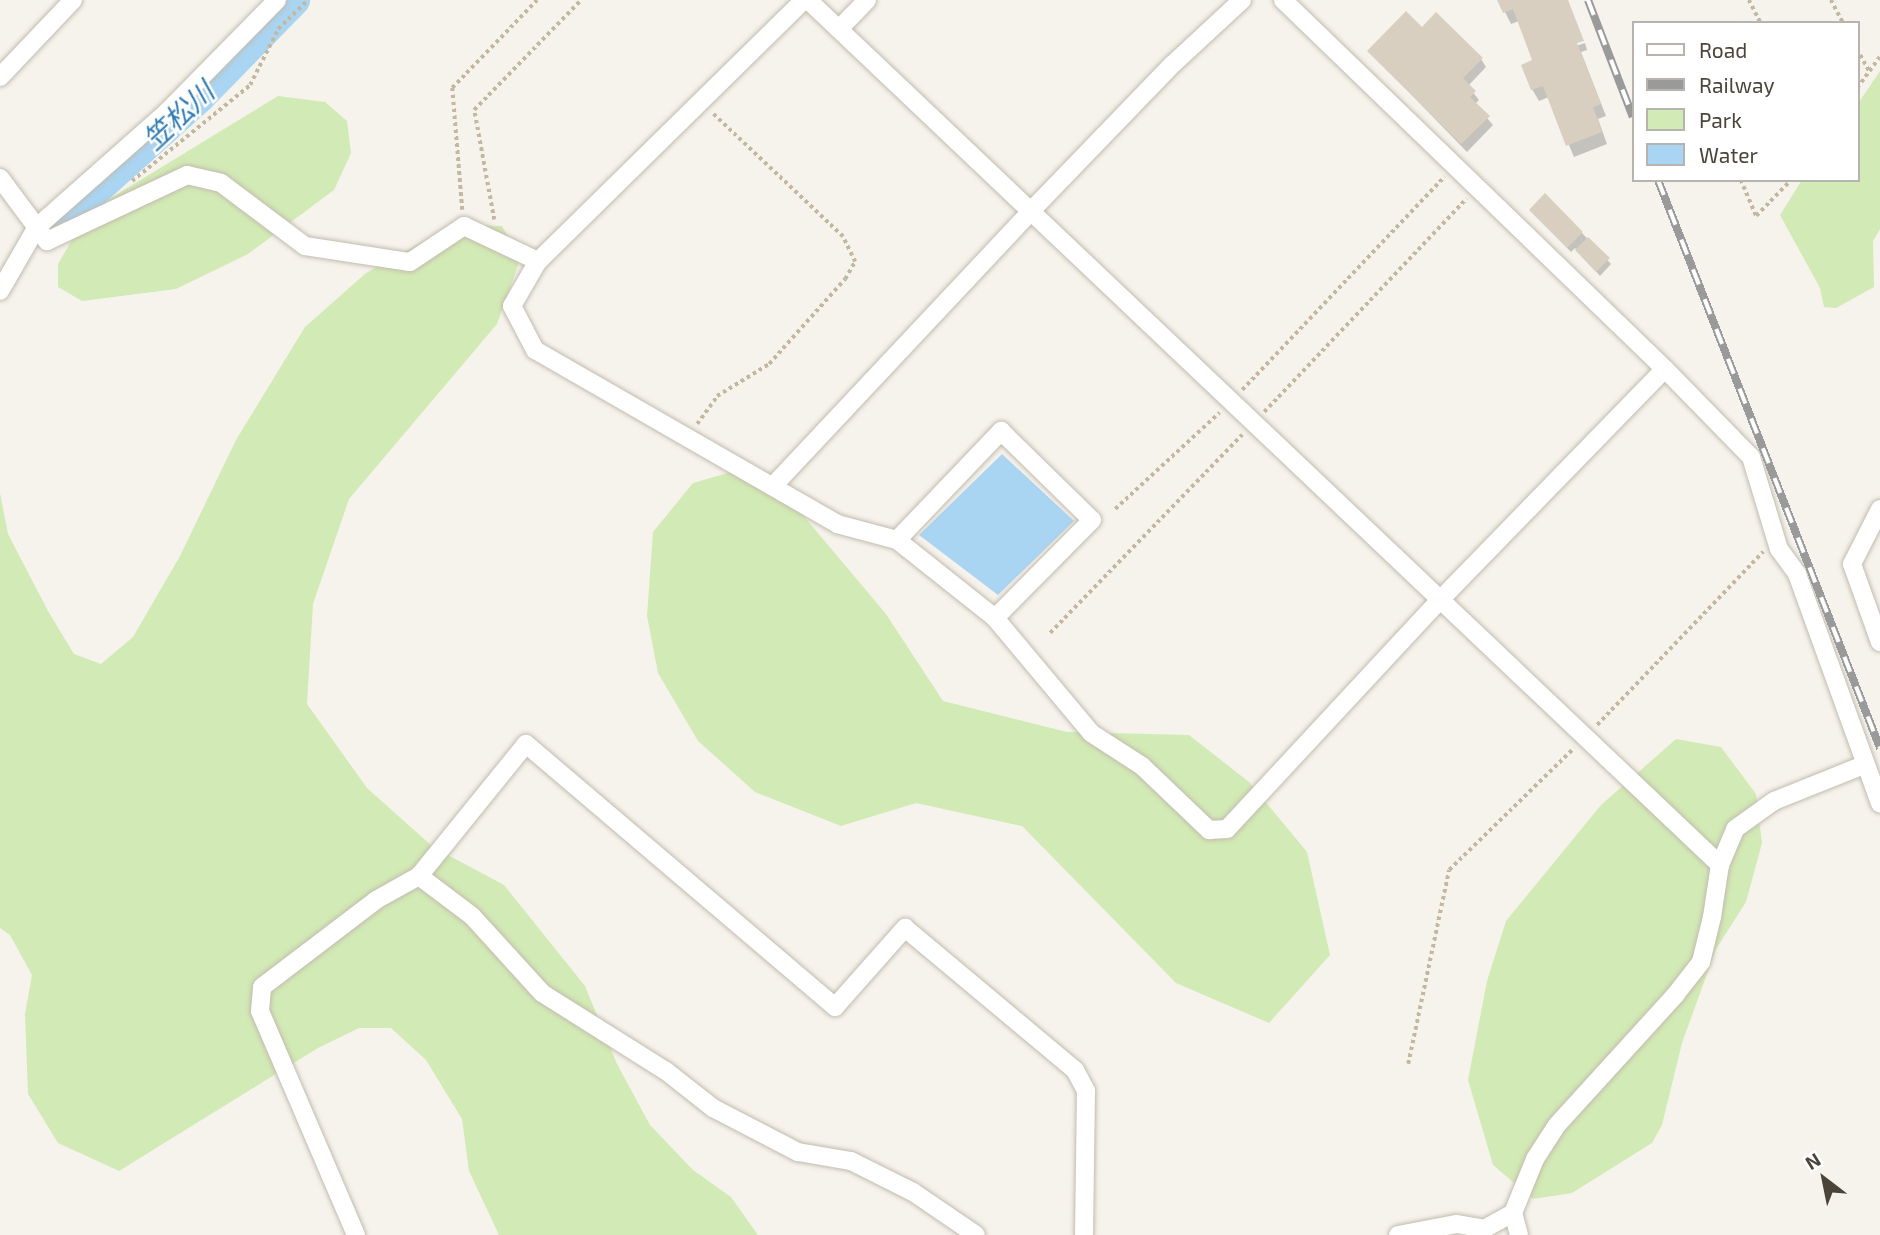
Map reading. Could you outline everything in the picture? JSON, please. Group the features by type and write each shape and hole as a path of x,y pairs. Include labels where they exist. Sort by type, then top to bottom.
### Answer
{"street":[{"path":"0,77 73,0"},
{"path":"0,291 37,227 167,112 277,0"},
{"path":"1665,369 1440,600 1227,829 1209,830 1142,766 1091,733 995,618 897,540 837,524 535,351 512,306 538,261 806,0 839,28 1029,213 1440,600 1720,865"},
{"path":"839,28 867,0"},
{"path":"773,486 1029,213 1173,64 1242,0"},
{"path":"1283,0 1665,369 1751,457 1779,549 1797,574 1880,803"},
{"path":"0,178 47,241 187,175 221,183 305,246 410,262 464,226 538,261"},
{"path":"897,540 1001,431 1092,520 995,618"},
{"path":"1880,509 1852,564 1880,642"},
{"path":"356,1235 260,1011 262,987 376,900 419,876 526,744 835,1007 905,928 1075,1070 1086,1091 1084,1235"},
{"path":"1519,1235 1513,1213 1535,1159 1557,1125 1676,994 1701,962 1712,917 1720,865 1735,829 1774,802 1864,765"},
{"path":"419,876 472,916 542,993 666,1072 713,1108 798,1152 851,1161 914,1192 976,1235"},
{"path":"1398,1235 1457,1224 1484,1229 1513,1213"}],"path":[{"path":"125,187 250,85 278,29 308,0"},
{"path":"464,226 452,88 537,0"},
{"path":"498,240 474,110 581,0"},
{"path":"1749,0 1757,21"},
{"path":"1831,0 1842,21"},
{"path":"1859,53 1869,71"},
{"path":"1859,85 1880,56"},
{"path":"686,437 717,396 769,364 845,279 855,261 843,237 700,102"},
{"path":"1115,509 1230,402 1455,166"},
{"path":"1742,182 1756,216 1789,182"},
{"path":"1408,1064 1449,870 1585,737 1760,553 1779,549"}],"green space":[{"path":"1880,71 1880,229 1873,241 1874,287 1836,308 1824,307 1820,288 1780,215 1801,182 1859,182 1859,102"},
{"path":"278,96 325,102 347,121 351,153 334,190 248,254 176,289 82,301 58,287 58,264 88,212"},
{"path":"453,225 502,226 520,260 497,324 349,499 313,604 307,704 367,788 433,847 504,885 585,986 617,1064 650,1125 693,1170 731,1197 758,1235 499,1235 469,1171 462,1119 426,1060 391,1028 359,1028 318,1048 119,1171 58,1143 28,1094 25,1014 32,975 10,935 0,928 0,493 8,534 48,611 74,654 101,664 133,637 180,556 236,440 305,327 366,273"},
{"path":"749,467 802,514 886,614 943,701 1067,732 1189,735 1249,782 1307,852 1330,955 1269,1023 1176,983 1022,826 916,803 841,826 755,792 698,741 658,673 647,616 653,532 693,483"},
{"path":"1676,739 1721,747 1756,794 1762,843 1746,902 1716,949 1682,1043 1662,1125 1652,1143 1572,1193 1533,1199 1493,1165 1468,1080 1487,981 1506,921 1601,805"}],"water":[{"path":"1002,454 1074,521 998,595 919,535"}],"building":[{"path":"1497,0 1568,0 1584,41 1577,43 1601,104 1593,107 1602,132 1566,146 1543,86 1531,90 1521,65 1532,60 1513,9 1503,13"},
{"path":"1406,11 1422,27 1436,12 1483,58 1463,78 1476,91 1470,97 1490,116 1461,144 1367,51"},
{"path":"1545,193 1583,232 1567,248 1529,210"},
{"path":"1588,237 1610,258 1596,272 1575,250"}],"waterway":[{"name":"笠松川","path":"56,225 199,97 294,0"}],"railway":[{"path":"1588,0 1632,114"},
{"path":"1659,182 1880,748"}]}
